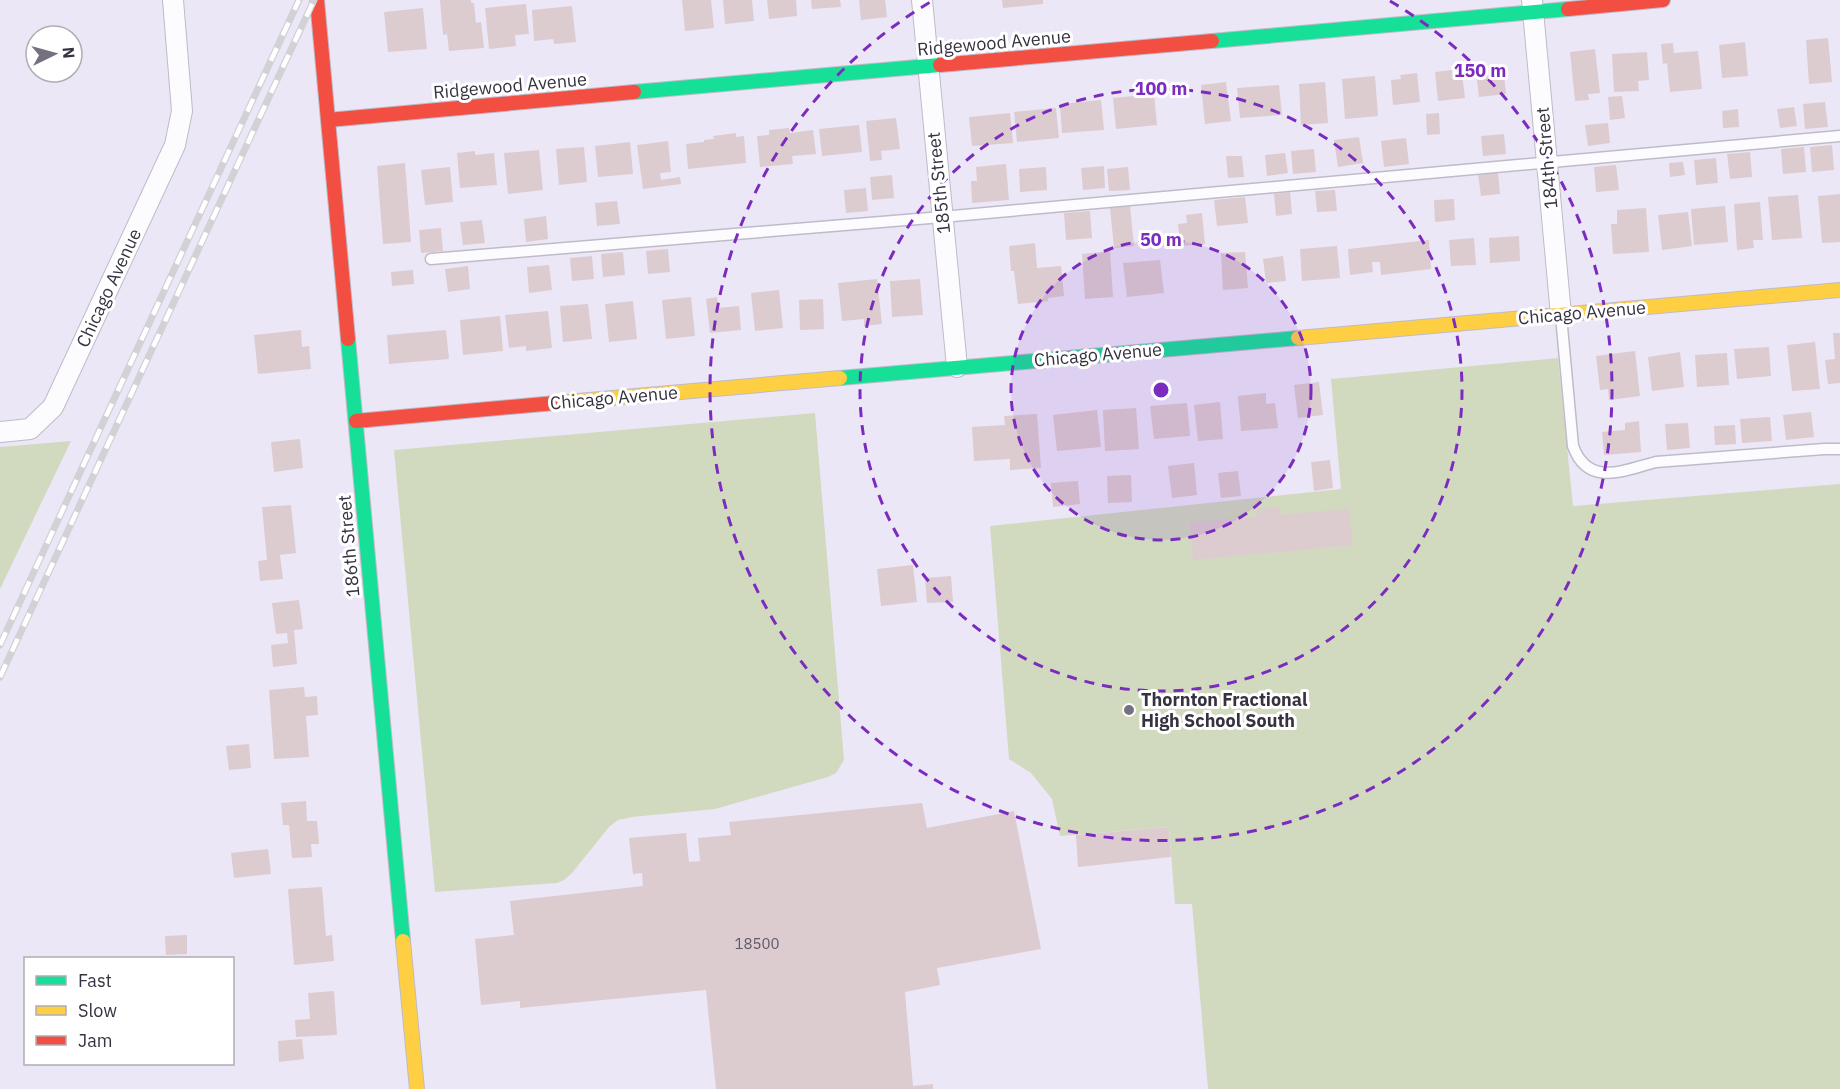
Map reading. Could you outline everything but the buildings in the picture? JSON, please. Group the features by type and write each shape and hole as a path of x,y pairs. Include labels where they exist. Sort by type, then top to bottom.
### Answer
{"street":[{"name":"Chicago Avenue","path":"0,432 30,429 53,407 176,145 182,111 173,0"},
{"name":"186th Street","path":"317,0 417,1089"},
{"name":"185th Street","path":"922,0 957,367"},
{"name":"Ridgewood Avenue","path":"328,120 927,68 1533,6 1663,0"},
{"name":"184th Street","path":"1533,6 1562,315"},
{"name":"Chicago Avenue","path":"356,421 1840,290"}],"lane":[{"path":"430,259 1840,136"},
{"path":"1562,315 1573,446 1577,457 1594,471 1610,473 1631,470 1656,462 1824,448 1840,449"}],"green space":[{"path":"1558,358 1573,506 1840,484 1840,1089 1208,1089 1192,904 1175,904 1169,827 1060,836 1052,799 1031,773 1009,759 990,526 1341,489 1331,379"},
{"path":"815,413 844,760 836,773 715,809 618,820 609,827 572,873 557,883 435,892 394,450"},
{"path":"71,441 0,589 0,447"}],"railway":[{"path":"0,645 299,0"},
{"path":"0,677 314,0"}],"traffic: fast":[{"path":"1212,41 1568,9"},
{"path":"634,92 940,65"},
{"path":"840,378 1298,338"},
{"path":"348,339 403,941"}],"traffic: slow":[{"path":"1298,338 1840,290"},
{"path":"555,403 840,378"},
{"path":"403,941 417,1089"}],"traffic: jam":[{"path":"317,0 348,339"},
{"path":"1568,9 1663,0"},
{"path":"940,65 1212,41"},
{"path":"328,120 634,92"},
{"path":"356,421 555,403"}],"place":[{"name":"Thornton Fractional High School South","path":"1129,710"}]}
